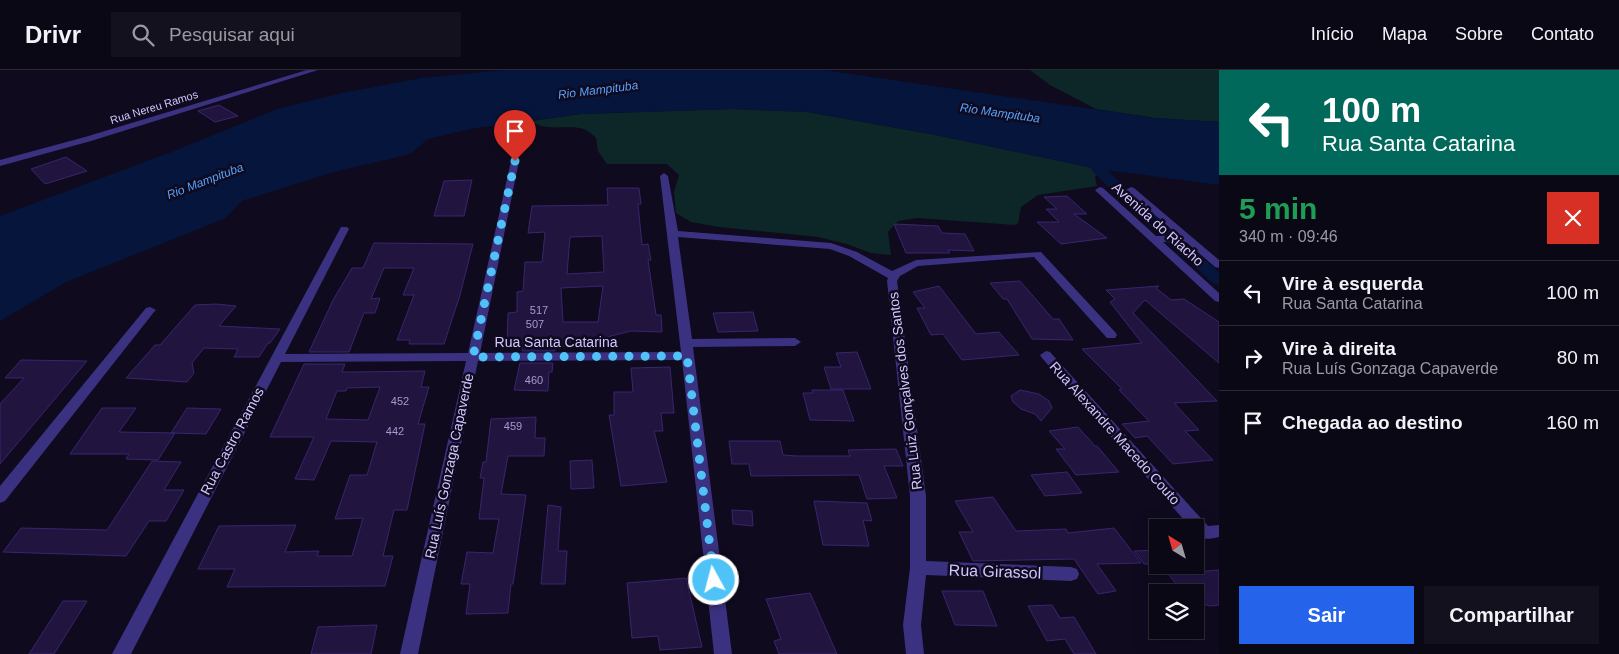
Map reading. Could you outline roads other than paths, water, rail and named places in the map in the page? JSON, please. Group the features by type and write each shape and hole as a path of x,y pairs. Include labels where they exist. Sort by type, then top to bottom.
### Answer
{"street":[{"name":"Rua Nereu Ramos","path":"0,163 80,142 315,70"},
{"name":"Rua Luís Gonzaga Capaverde","path":"409,654 515,161"},
{"path":"664,176 673,234 723,654"},
{"name":"Avenida do Riacho","path":"1100,190 1219,299"},
{"name":"Avenida do Riacho","path":"1131,190 1219,265"},
{"name":"Rua Castro Ramos","path":"121,654 344,229"},
{"path":"673,234 831,246 853,254 894,277"},
{"path":"1154,239 1188,239"},
{"name":"Rua Luiz Gonçalves dos Santos","path":"915,654 912,625 918,568 918,496 892,281 894,277 900,270 916,263 1037,254 1111,335"},
{"path":"0,497 150,310"},
{"name":"Rua Santa Catarina","path":"276,358 473,357 686,350 795,342"},
{"name":"Rua Alexandre Macedo Couto","path":"1046,355 1212,532"},
{"name":"Rua Girassol","path":"918,568 1071,574"}],"water":[{"name":"Rio Mampituba","path":"505,70 824,70 1155,118 1219,122 1219,185 1098,169 936,135 808,112 732,109 581,114 470,129 428,139 410,154 330,173 242,201 226,218 66,282 0,321 0,216 174,151 280,108 342,93 421,78"}],"waterway":[{"path":"1098,169 1162,230 1219,280"}]}
